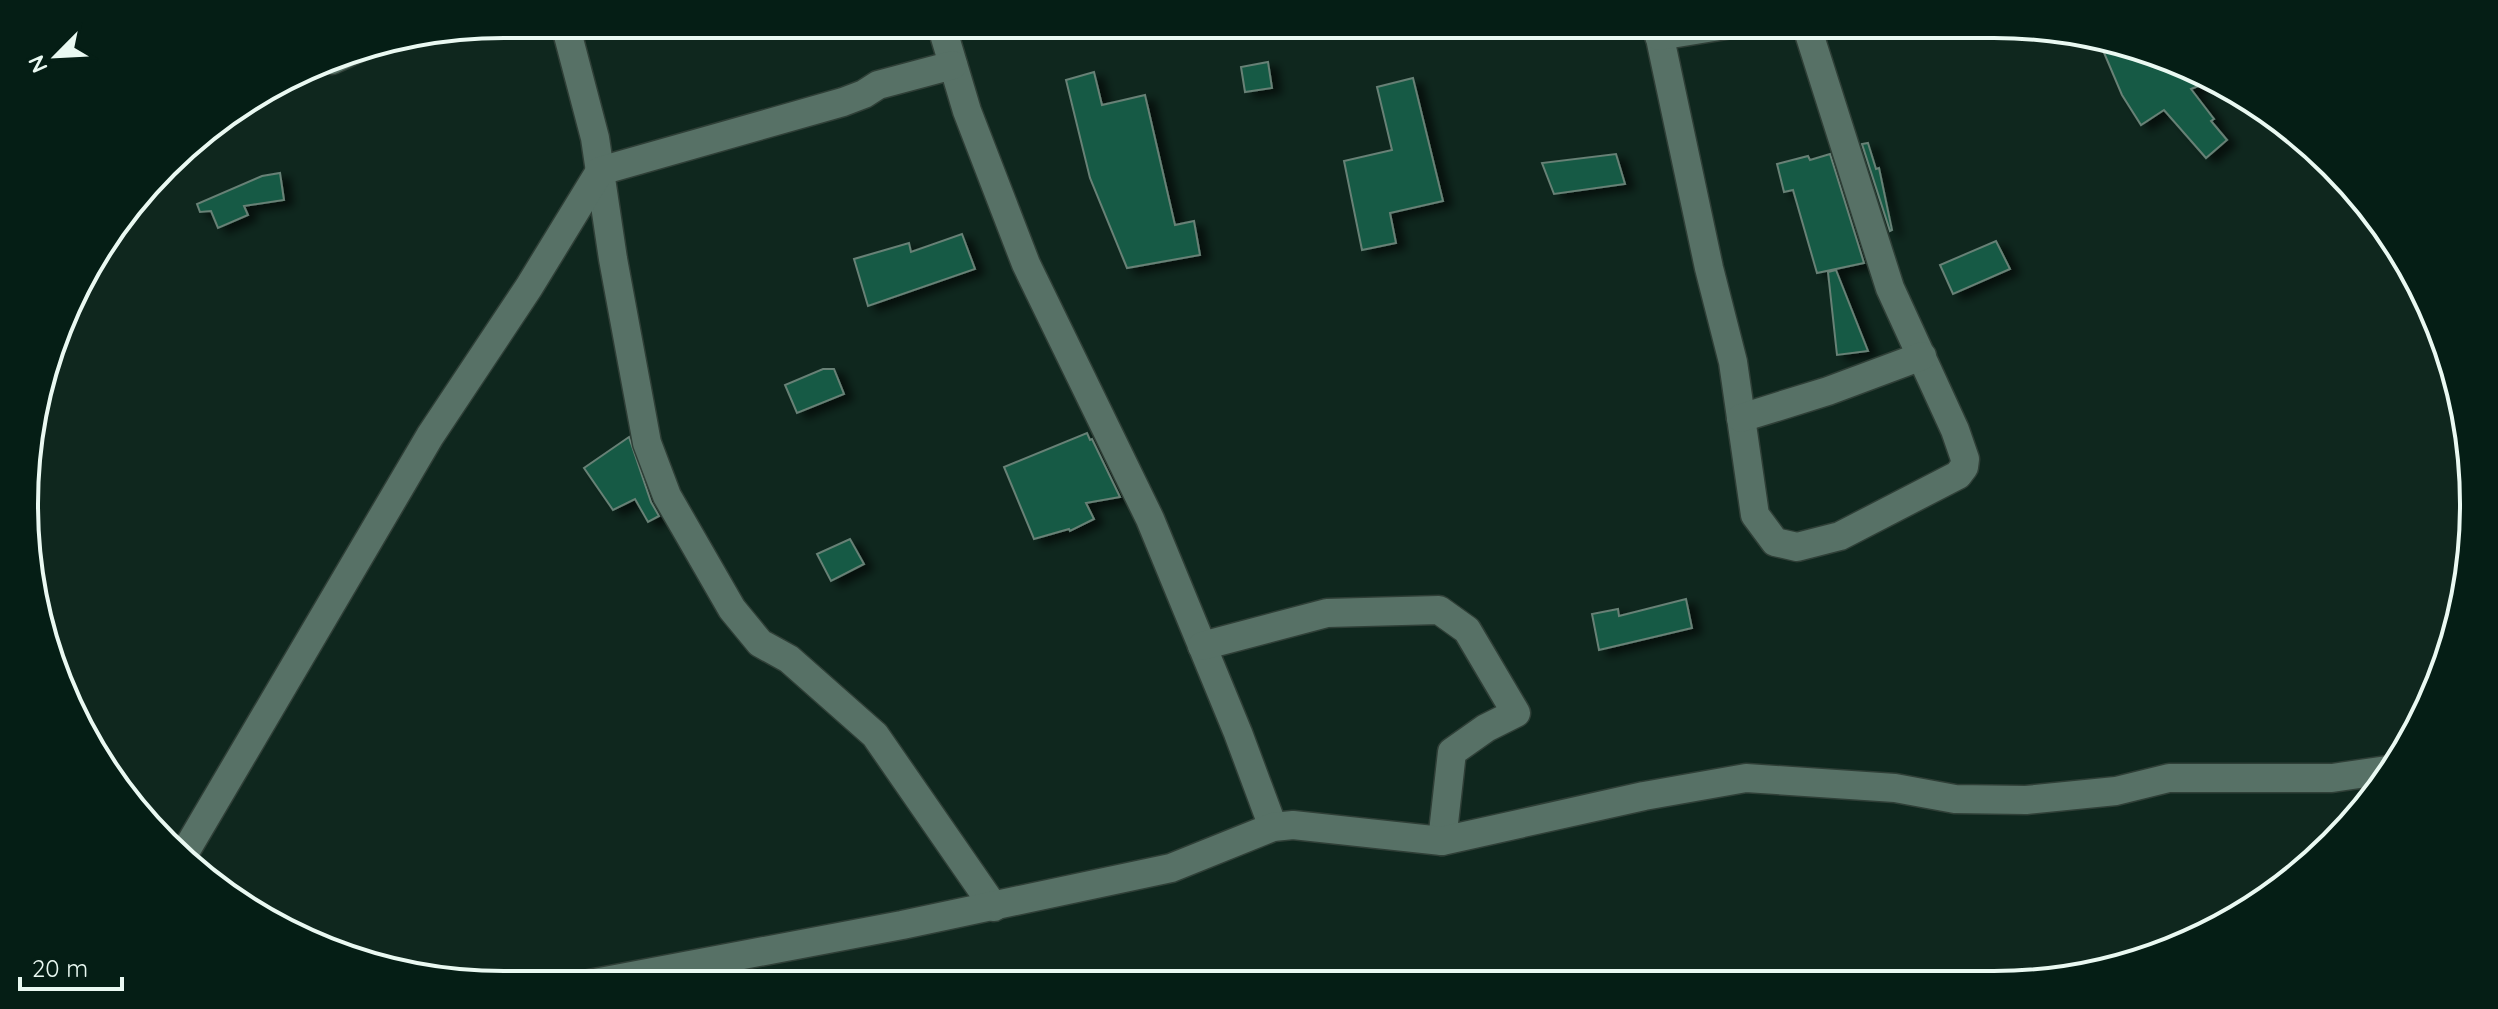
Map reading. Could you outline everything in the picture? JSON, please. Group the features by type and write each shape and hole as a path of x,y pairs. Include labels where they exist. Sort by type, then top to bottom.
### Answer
{"street":[{"path":"569,38 595,138 613,259 647,443 667,496 732,609 760,643 789,659 875,735 994,907"},
{"path":"945,38 967,111 1026,264 1150,519 1273,827"},
{"path":"1660,38 1709,268 1733,362 1755,515 1775,542 1797,547 1840,536 1958,475 1965,459 1955,430 1890,288 1810,38"},
{"path":"188,847 430,436 529,287 600,171 843,102 878,85 953,65"},
{"path":"1741,418 1828,391 1922,356"},
{"path":"1202,646 1327,613 1439,610 1467,630 1516,713 1486,728 1452,752 1442,841"},
{"path":"658,971 994,907 1171,868 1273,827 1293,825 1442,841 1644,796 1746,778 1895,788 1955,799 2026,800 2116,791 2169,778 2332,778 2376,772"}],"building":[{"path":"2103,51 2143,63 2199,86 2191,89 2227,140 2206,158 2164,110 2141,125 2122,95"},
{"path":"1268,62 1272,88 1245,92 1241,67"},
{"path":"1094,72 1102,105 1145,95 1175,225 1194,221 1200,255 1127,268 1090,178 1066,80"},
{"path":"1413,78 1443,201 1390,213 1396,243 1362,250 1344,161 1392,150 1377,87"},
{"path":"1868,143 1876,169 1879,168 1890,231 1862,144"},
{"path":"1616,154 1625,184 1554,194 1542,163"},
{"path":"1830,154 1864,263 1817,273 1793,190 1784,192 1777,164"},
{"path":"280,173 284,200 244,206 248,215 218,228 211,211 200,212 197,204 262,176"},
{"path":"962,234 975,269 868,306 854,259 909,243 911,252"},
{"path":"1996,241 2010,269 1953,294 1940,265"},
{"path":"1836,270 1868,351 1837,355 1828,272"},
{"path":"823,369 834,369 844,394 797,413 785,385"},
{"path":"1087,433 1120,497 1086,503 1094,519 1070,531 1034,539 1004,467"},
{"path":"629,437 651,502 659,516 648,522 635,499 613,510 584,468"},
{"path":"850,539 864,564 831,581 817,554"},
{"path":"1686,599 1692,628 1599,650 1592,614 1618,609 1619,616"}]}
